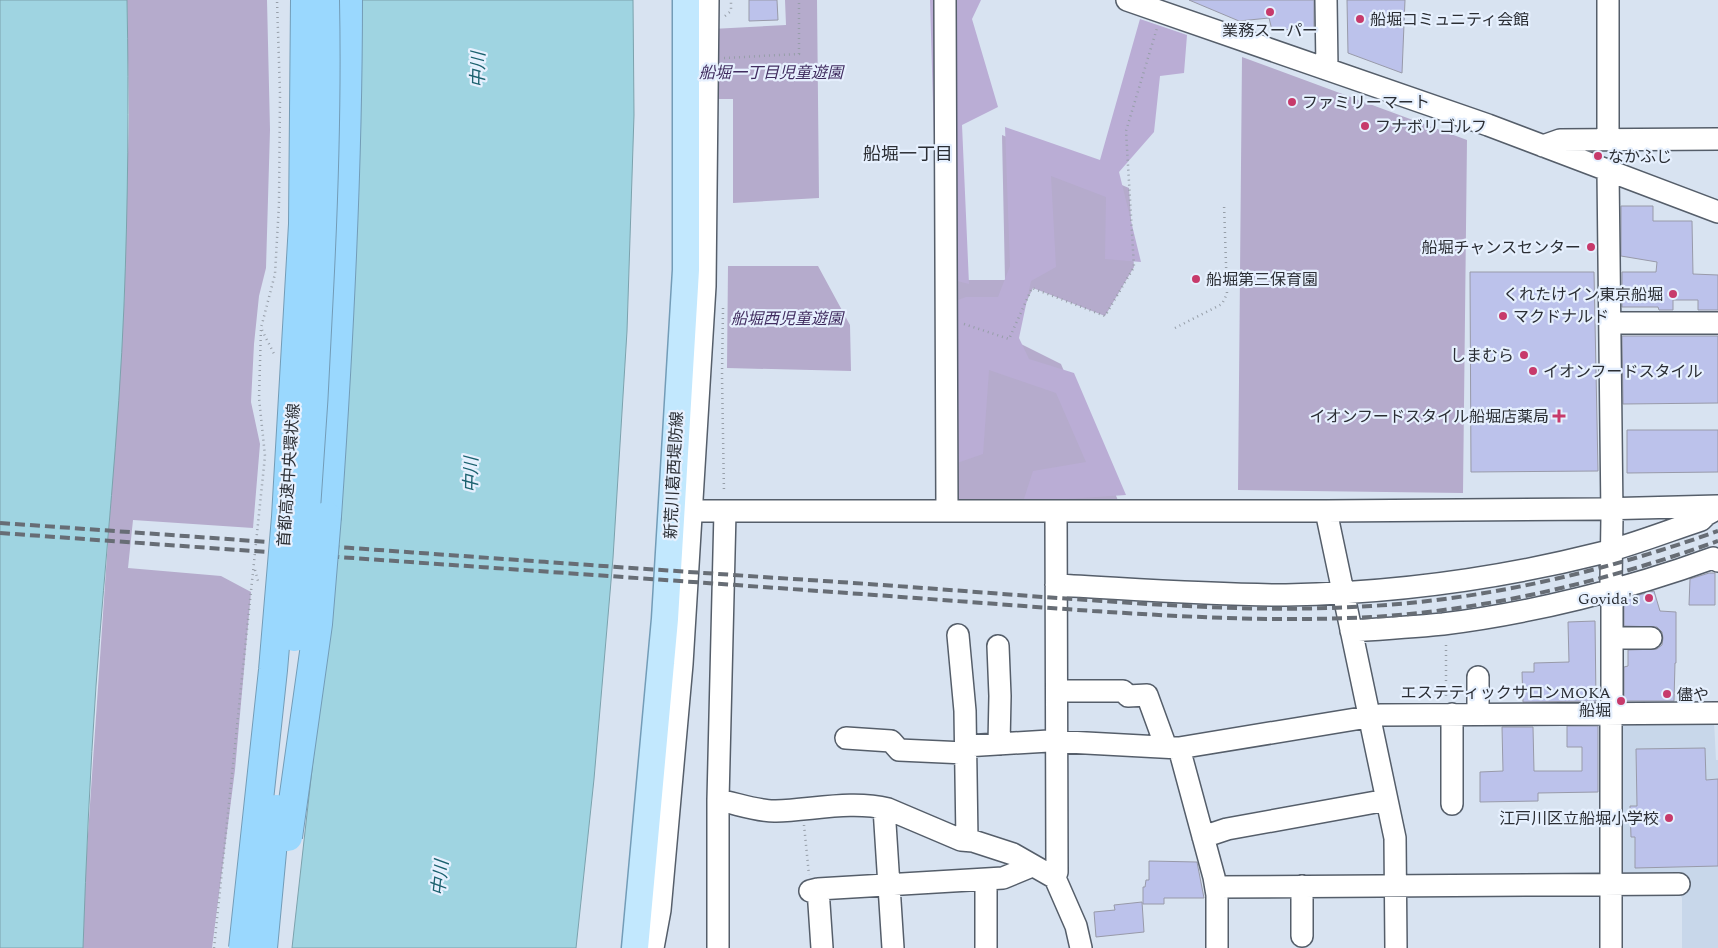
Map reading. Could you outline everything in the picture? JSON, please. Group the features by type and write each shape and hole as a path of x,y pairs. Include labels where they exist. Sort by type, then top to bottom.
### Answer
{"highway":[{"path":"253,946 244,789 261,612 284,319 292,53 291,0"},
{"name":"首都高速中央環状線","path":"253,946 286,517 303,224 305,0"},
{"name":"首都高速中央環状線","path":"253,946 302,558 313,416 323,216 325,0"},
{"path":"253,946 283,875 318,624 333,431 346,181 348,0"}],"main road":[{"name":"新荒川葛西堤防線","path":"635,948 665,619 685,280 686,0"}],"street":[{"path":"653,948 660,910 682,664 692,511 705,286 708,0"},
{"path":"945,0 946,511"},
{"path":"1127,0 1327,68 1718,212"},
{"path":"1326,0 1327,68"},
{"path":"1608,0 1608,140"},
{"path":"1543,146 1560,140 1718,139"},
{"path":"1608,171 1612,508 1611,948"},
{"path":"1610,323 1718,323"},
{"path":"692,511 1326,511 1718,507"},
{"path":"1056,585 1231,594 1286,594 1394,589 1447,583 1517,572 1611,550 1701,520 1718,507"},
{"path":"1055,878 1057,872 1056,511"},
{"path":"1326,511 1395,838 1396,948"},
{"path":"718,948 718,800 725,512"},
{"path":"1351,631 1446,623 1516,612 1612,590 1713,558 1718,561"},
{"path":"958,635 962,669 966,750 967,840"},
{"path":"1612,638 1651,638"},
{"path":"998,646 999,744"},
{"path":"1478,677 1478,714"},
{"path":"1057,691 1124,691 1128,696 1147,695 1173,747 1203,837 1216,887 1217,948"},
{"path":"846,738 892,740 900,750 966,750 999,744 1057,742 1173,747 1369,716 1718,712"},
{"path":"1449,714 1452,804"},
{"path":"718,800 773,811 851,806 884,808 961,840 973,841 1013,854 1055,878 1076,926 1081,948"},
{"path":"1203,837 1227,829 1387,800"},
{"path":"884,808 893,948"},
{"path":"822,948 814,890 1003,878 1032,866"},
{"path":"986,879 986,948"},
{"path":"1216,887 1678,884"},
{"path":"1302,886 1302,936"}],"path":[{"path":"214,948 265,456 259,398 261,328 275,274 279,204 280,94 277,0"},
{"path":"708,58 799,54 799,0"},
{"path":"946,319 1009,338 1032,288 1105,316 1134,267 1126,131 1161,13"},
{"path":"1175,328 1222,304 1227,294 1224,204"},
{"path":"1446,623 1449,714"},
{"path":"803,809 814,890"}],"shaded area":[{"path":"930,0 981,0 972,19 998,107 962,125 969,284 938,276"},
{"path":"1140,19 1187,35 1184,73 1160,76 1154,132 1119,172 1141,262 1105,259 1106,197 1051,176 1056,267 1031,281 1019,338 1029,359 1074,373 1126,495 1023,502 1033,471 1086,462 1056,393 989,370 983,454 954,464 958,300 966,297 998,297 1010,266 1005,127 1100,160"},
{"name":"江戸川区立船堀小学校","path":"1620,721 1714,721 1716,760 1718,760 1718,948 1682,948 1682,898 1678,891 1620,877"}],"green space":[{"path":"127,0 267,0 270,130 266,268 259,296 251,402 260,444 253,528 133,520 128,568 221,576 251,592 235,770 212,948 83,948 85,878 124,306 129,116"},
{"name":"船堀一丁目児童遊園","path":"785,0 817,0 819,198 733,203 733,99 713,99 712,29 786,25"},
{"path":"1242,57 1467,140 1463,493 1238,490"},
{"path":"1002,135 1129,188 1134,267 1105,316 1033,288 1009,338 1061,364 1122,510 947,511 946,280 1005,280"},
{"name":"船堀西児童遊園","path":"728,266 818,266 850,325 851,371 727,368"}],"water":[{"path":"0,0 127,0 128,153 122,353 94,719 83,948 0,948"},
{"name":"中川","path":"359,0 633,0 634,115 627,331 613,558 594,779 576,948 292,948 337,546"}],"building":[{"path":"749,0 777,0 778,20 749,21"},
{"name":"業務スーパー","path":"1189,0 1314,0 1314,29 1272,30 1269,18 1239,21"},
{"path":"1347,0 1405,0 1402,73 1348,53"},
{"path":"1621,206 1653,206 1653,221 1692,221 1693,274 1718,275 1718,310 1698,310 1698,300 1673,300 1673,310 1659,310 1658,307 1622,307 1622,272 1656,272 1657,262 1621,256"},
{"name":"イオンフードスタイル","path":"1470,272 1594,272 1598,471 1471,472"},
{"path":"1622,336 1718,336 1718,403 1623,404"},
{"path":"1627,430 1718,430 1718,472 1627,473"},
{"path":"1715,573 1715,605 1689,605 1690,579"},
{"path":"1654,591 1660,611 1676,612 1674,701 1624,701 1624,667 1628,666 1628,650 1657,649 1662,645 1663,638 1662,632 1657,627 1624,626 1624,599"},
{"path":"1595,621 1596,701 1523,702 1522,672 1534,672 1534,663 1569,662 1568,622"},
{"path":"1567,726 1598,726 1598,792 1538,793 1538,801 1480,802 1480,772 1503,771 1502,727 1533,727 1534,771 1582,771 1582,747 1567,747"},
{"path":"1705,748 1706,780 1718,779 1718,866 1635,868 1635,837 1631,837 1630,806 1637,806 1636,749"},
{"path":"1149,861 1197,862 1204,898 1164,898 1164,904 1143,904 1143,887 1145,887 1146,880 1149,880"},
{"path":"1142,902 1144,932 1096,937 1094,912 1115,910 1114,905"}],"railway":[{"path":"0,523 1067,599 1270,609 1371,606 1459,597 1503,590 1633,559 1718,531"},
{"path":"0,533 1093,611 1267,619 1371,617 1459,608 1590,581 1718,541"}],"place":[{"name":"業務スーパー","path":"1270,12"},
{"name":"船堀コミュニティ会館","path":"1360,19"},
{"name":"ファミリーマート","path":"1292,102"},
{"name":"フナボリゴルフ","path":"1365,126"},
{"name":"なかふじ","path":"1598,156"},
{"name":"船堀チャンスセンター","path":"1591,247"},
{"name":"船堀第三保育園","path":"1196,279"},
{"name":"くれたけイン東京船堀","path":"1673,294"},
{"name":"マクドナルド","path":"1503,316"},
{"name":"しまむら","path":"1524,355"},
{"name":"イオンフードスタイル","path":"1533,371"},
{"name":"イオンフードスタイル船堀店薬局","path":"1559,416"},
{"name":"Govida's","path":"1649,598"},
{"name":"儘や","path":"1667,694"},
{"name":"エステティックサロンMOKA 船堀","path":"1621,701"},
{"name":"江戸川区立船堀小学校","path":"1669,818"}],"district":[{"name":"船堀一丁目","path":"908,154"}]}
